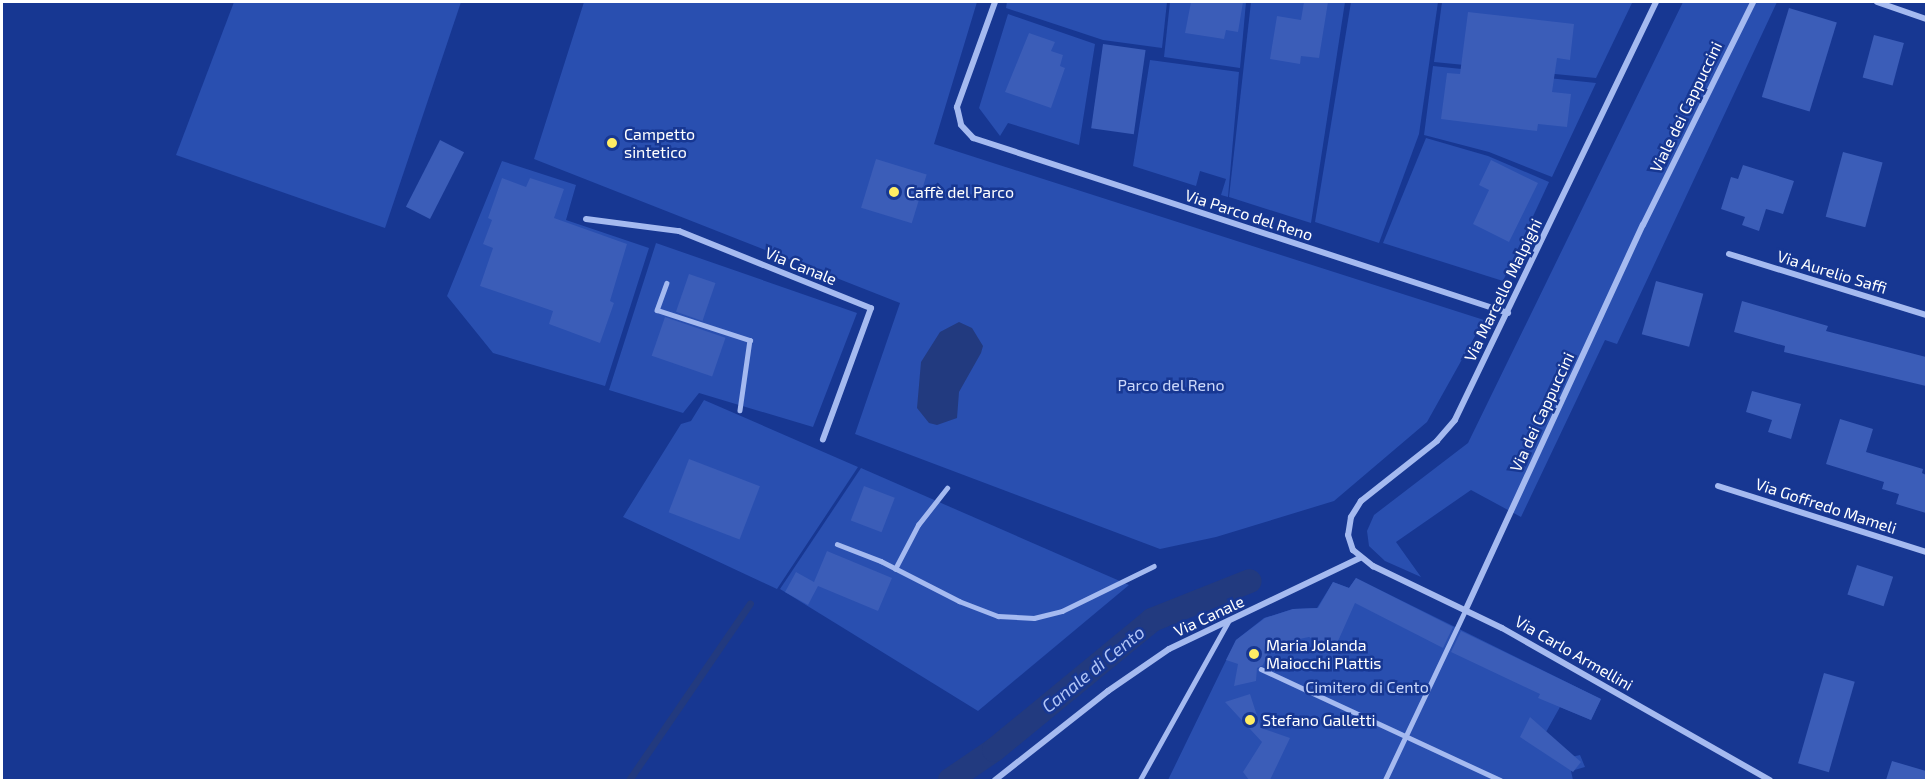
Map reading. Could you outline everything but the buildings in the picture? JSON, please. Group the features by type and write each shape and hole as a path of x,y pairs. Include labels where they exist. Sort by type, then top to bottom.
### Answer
{"street":[{"name":"Via Parco del Reno","path":"995,2 957,106 966,134 982,143 1508,313"},
{"name":"Via Marcello Malpighi","path":"1360,558 1353,550 1348,535 1355,508 1447,430 1508,313 1656,2"},
{"name":"Viale dei Cappuccini","path":"1643,225 1753,2"},
{"path":"1876,2 1926,19"},
{"name":"Via Canale","path":"586,219 679,231 871,308 823,439"},
{"name":"Via dei Cappuccini","path":"1466,609 1643,225"},
{"name":"Via Aurelio Saffi","path":"1730,254 1926,315"},
{"name":"Via Goffredo Mameli","path":"1718,486 1926,552"},
{"name":"Via Canale","path":"995,780 1108,691 1169,650 1360,558"},
{"name":"Via Carlo Armellini","path":"1360,558 1466,609 1770,780"}],"lane":[{"path":"667,283 657,310 750,340 740,410"},
{"path":"895,569 918,525 947,488"},
{"path":"837,544 998,616 1034,618 1062,611 1154,566"},
{"path":"1385,780 1466,609"},
{"path":"1140,780 1228,622"},
{"path":"1261,669 1500,780"}],"green space":[{"path":"234,2 461,2 385,228 176,155"},
{"name":"Parco del Reno","path":"584,2 977,2 934,144 1484,320 1427,422 1334,501 1216,537 1160,549 855,434 900,303 534,159"},
{"path":"1007,2 1167,2 1162,48 1103,40 1006,8"},
{"path":"1170,2 1246,2 1240,68 1164,57"},
{"path":"1251,2 1345,2 1311,223 1229,197"},
{"path":"1351,2 1438,2 1419,134 1379,243 1315,222"},
{"path":"1442,2 1632,3 1596,78 1434,62"},
{"path":"1683,2 1777,2 1617,344 1605,340 1521,517 1471,490 1396,542 1421,577 1385,561 1369,546 1367,531 1374,515 1468,443"},
{"path":"1008,14 1095,44 1079,145 1008,123 1000,136 979,108"},
{"path":"1150,60 1239,72 1228,197 1221,195 1226,179 1200,171 1196,186 1133,166"},
{"path":"1433,66 1596,83 1552,177 1489,152 1424,135"},
{"path":"1426,138 1488,156 1549,182 1503,281 1383,243"},
{"path":"502,161 576,185 566,220 649,248 605,386 493,353 447,296"},
{"path":"656,243 857,313 813,427 699,393 683,413 609,390"},
{"path":"704,400 858,467 777,589 623,517 681,424 691,421"},
{"path":"861,468 1129,585 978,711 780,589"},
{"name":"Cimitero di Cento","path":"1356,578 1601,699 1591,720 1560,707 1546,732 1567,758 1580,755 1585,767 1571,771 1573,780 1168,780 1236,640 1264,618 1293,609 1317,608 1333,582 1349,588"}],"shaded area":[{"path":"959,322 972,328 983,346 981,353 959,392 957,418 937,425 929,423 917,408 921,362 940,332"}],"waterway":[{"name":"Canale di Cento","path":"950,780 994,750 1152,620 1250,581"},
{"path":"629,780 750,603"}],"place":[{"name":"Campetto sintetico","path":"612,143"},
{"name":"Caffè del Parco","path":"894,192"},
{"name":"Maria Jolanda Maiocchi Plattis","path":"1254,654"},
{"name":"Stefano Galletti","path":"1250,720"}]}
